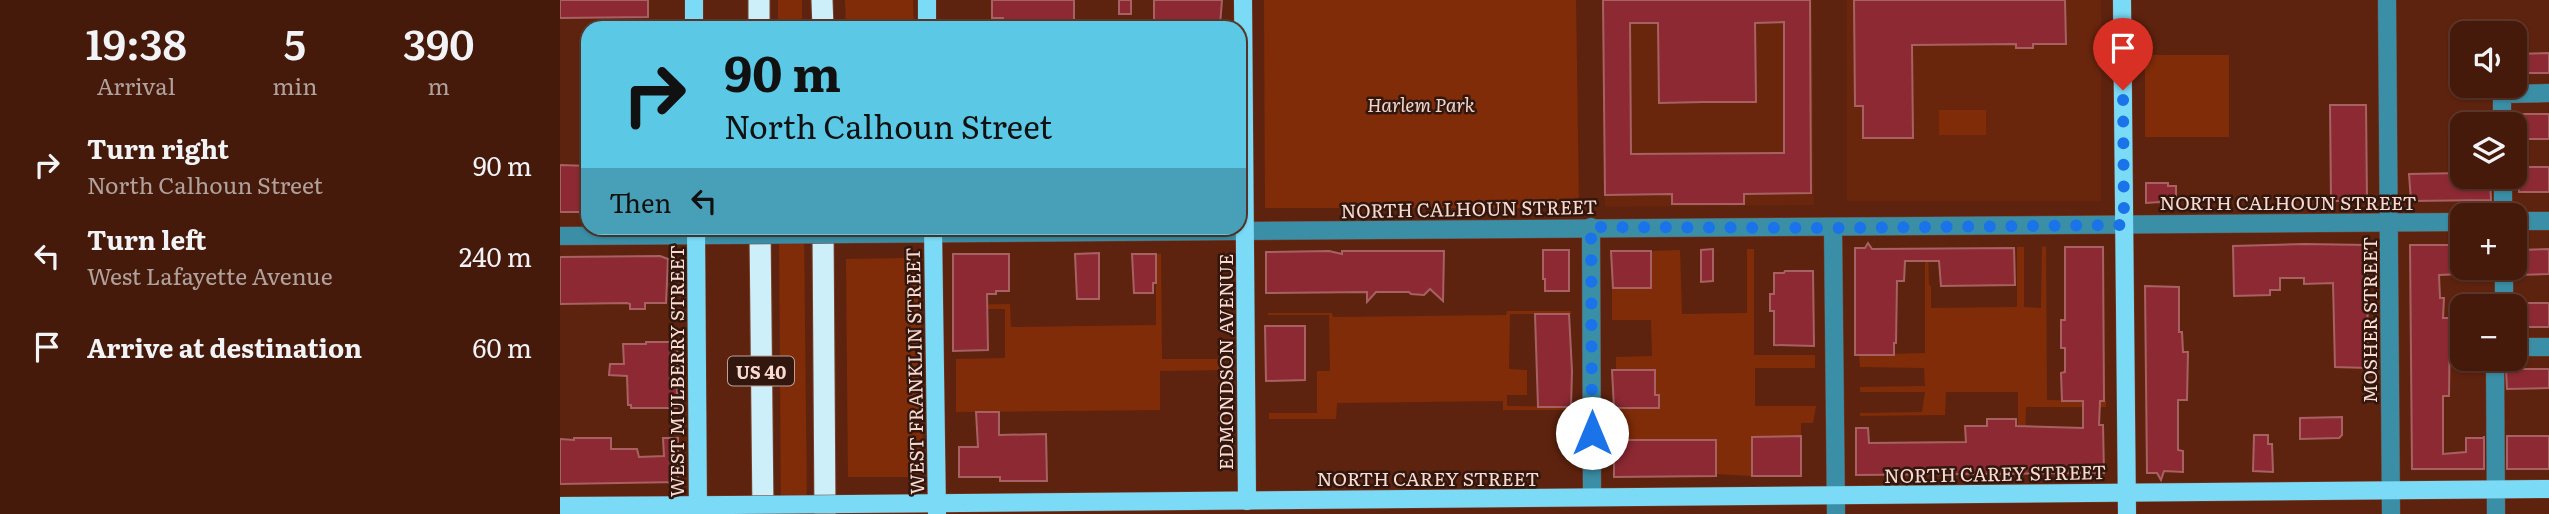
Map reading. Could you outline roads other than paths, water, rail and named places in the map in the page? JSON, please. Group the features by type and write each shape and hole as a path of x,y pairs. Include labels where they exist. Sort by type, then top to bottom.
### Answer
{"highway":[{"path":"759,0 759,21"},
{"path":"822,0 822,21"},
{"name":"US 40","path":"760,235 762,514"},
{"path":"823,235 825,514"}],"main road":[{"path":"694,0 694,21"},
{"path":"927,0 928,21"},
{"name":"EDMONDSON AVENUE","path":"1243,0 1243,21"},
{"path":"2122,0 2127,514"},
{"name":"WEST MULBERRY STREET","path":"696,235 698,510"},
{"name":"WEST FRANKLIN STREET","path":"933,235 937,509"},
{"name":"EDMONDSON AVENUE","path":"1245,235 1247,507"},
{"name":"NORTH CAREY STREET","path":"560,506 698,510 729,505 849,504 937,509 1548,506 1592,498 2549,489"}],"street":[{"name":"MOSHER STREET","path":"2387,0 2391,514"},
{"path":"2502,112 2502,94 2549,93"},
{"path":"2527,221 2549,221"},
{"name":"NORTH CALHOUN STREET","path":"1246,232 1591,227 1833,228 2450,222"},
{"path":"1591,227 1592,498"},
{"path":"1833,228 1836,514"},
{"name":"NORTH CALHOUN STREET","path":"560,236 587,235"},
{"path":"2527,347 2549,347"},
{"path":"2495,371 2496,514"}],"park label":[{"name":"Harlem Park","path":"1421,104"}]}
